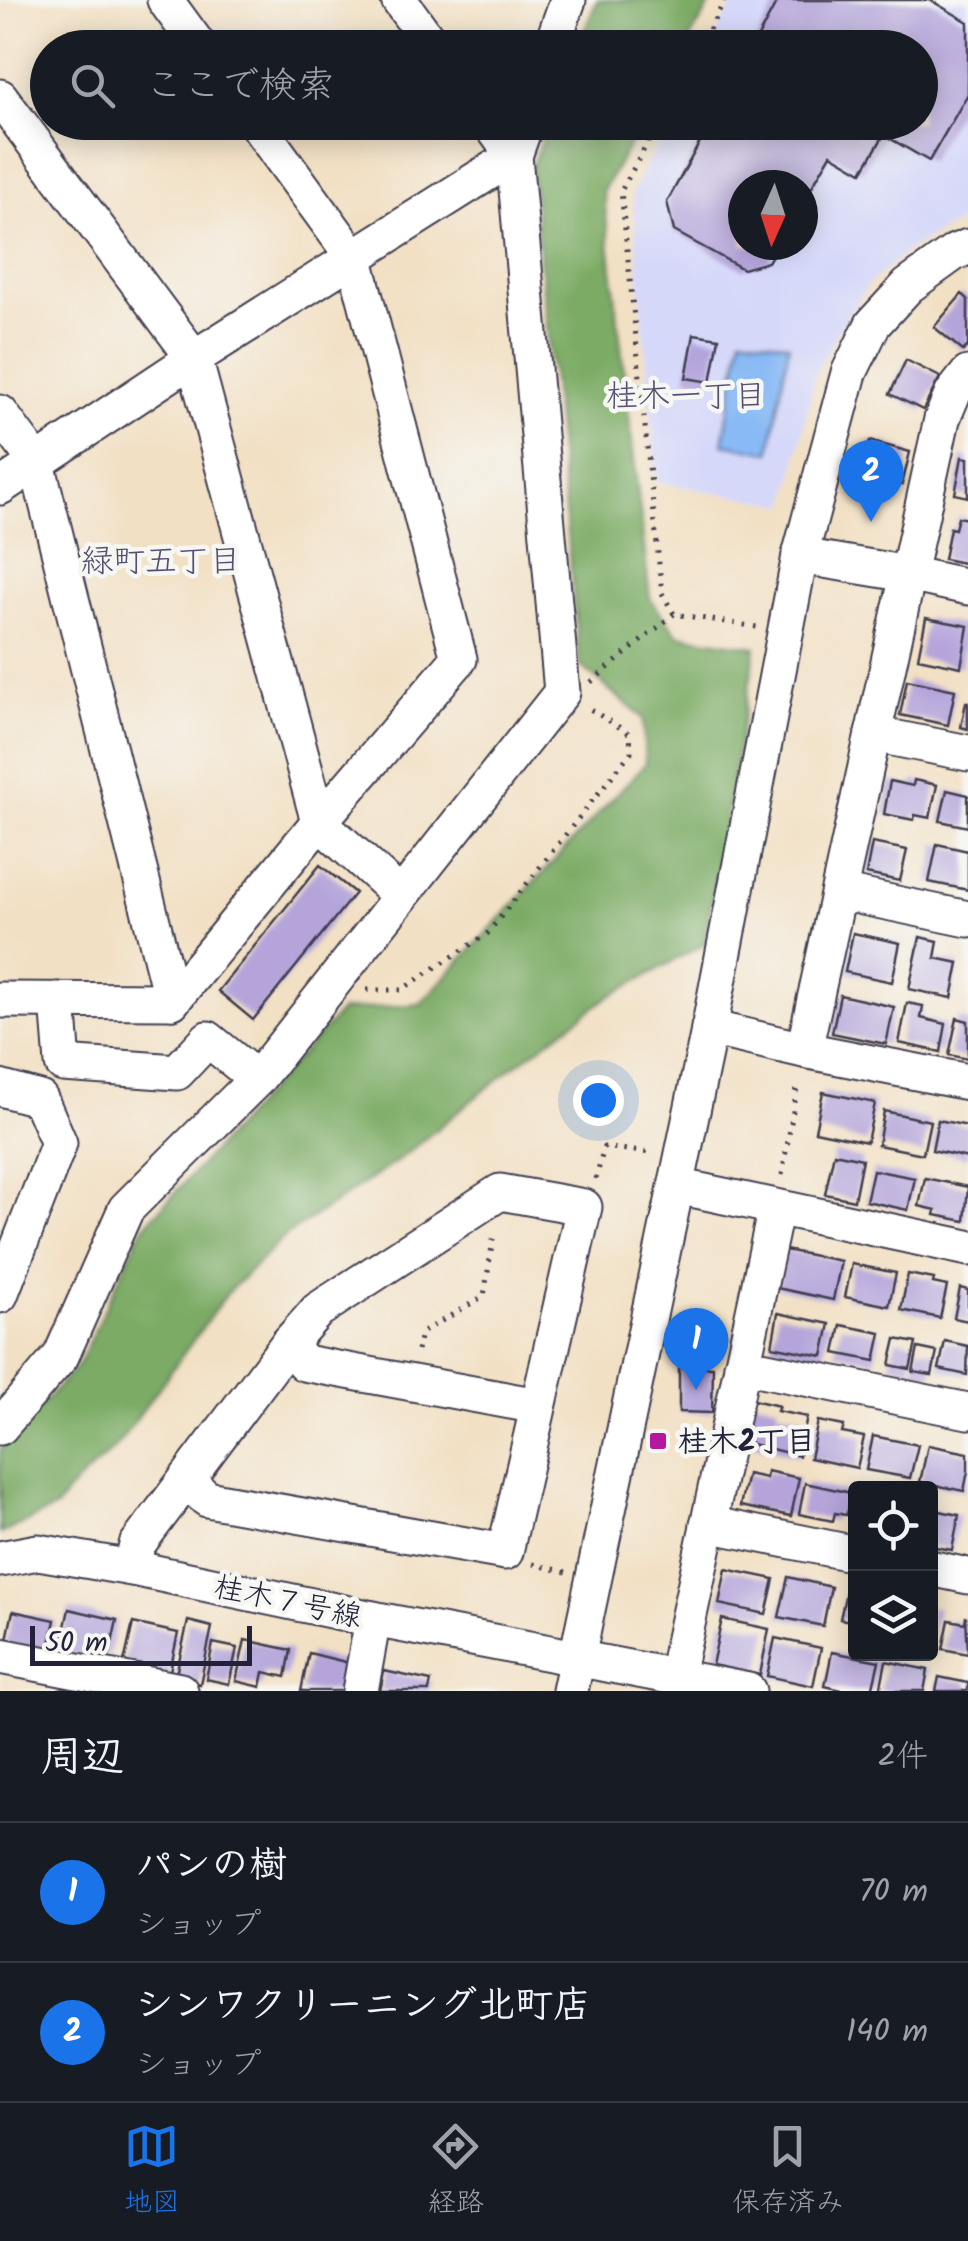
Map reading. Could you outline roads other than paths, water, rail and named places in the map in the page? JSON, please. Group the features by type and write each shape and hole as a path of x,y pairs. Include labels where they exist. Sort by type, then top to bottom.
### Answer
{"street":[{"path":"166,0 187,30"},
{"path":"399,0 421,30"},
{"path":"558,30 568,0"},
{"path":"0,97 30,137"},
{"path":"32,140 194,358 319,822 401,896"},
{"path":"172,1001 459,658 355,258 269,140"},
{"path":"503,140 514,156"},
{"path":"0,1427 61,1356 126,1208 256,1079 562,692 514,156 520,140"},
{"path":"0,487 194,358 514,156"},
{"path":"573,1675 710,1028 800,556 849,373 873,324 908,286 968,247"},
{"path":"804,1050 908,574 955,421 953,392 968,374"},
{"path":"0,413 37,463 172,1001"},
{"path":"800,556 968,588"},
{"path":"873,734 968,753"},
{"path":"839,892 968,919"},
{"path":"0,1000 172,1001"},
{"path":"58,1000 63,1064 178,1072 208,1039 256,1079"},
{"path":"710,1028 968,1082"},
{"path":"0,1088 40,1099 58,1143 0,1295"},
{"path":"680,1172 776,1208 968,1248"},
{"path":"132,1568 138,1545 186,1480 288,1344 318,1310 500,1192 584,1207 505,1552 207,1499 186,1480"},
{"path":"676,1676 776,1208"},
{"path":"288,1344 304,1363 538,1406"},
{"path":"742,1366 968,1410"},
{"path":"708,1524 848,1552"},
{"name":"桂木７号線","path":"0,1559 38,1552 132,1568 373,1618 573,1675 676,1676 748,1691"},
{"path":"938,1570 968,1576"},
{"path":"360,1691 373,1618"},
{"path":"0,1656 180,1691"}],"water":[{"path":"742,336 789,344 770,452 723,444"}],"place":[{"name":"シンワクリーニング北町店","path":"871,522"},
{"name":"パンの樹","path":"696,1390"},
{"name":"桂木2丁目","path":"658,1441"}],"district":[{"name":"桂木一丁目","path":"686,395"},
{"name":"緑町五丁目","path":"161,560"}]}
